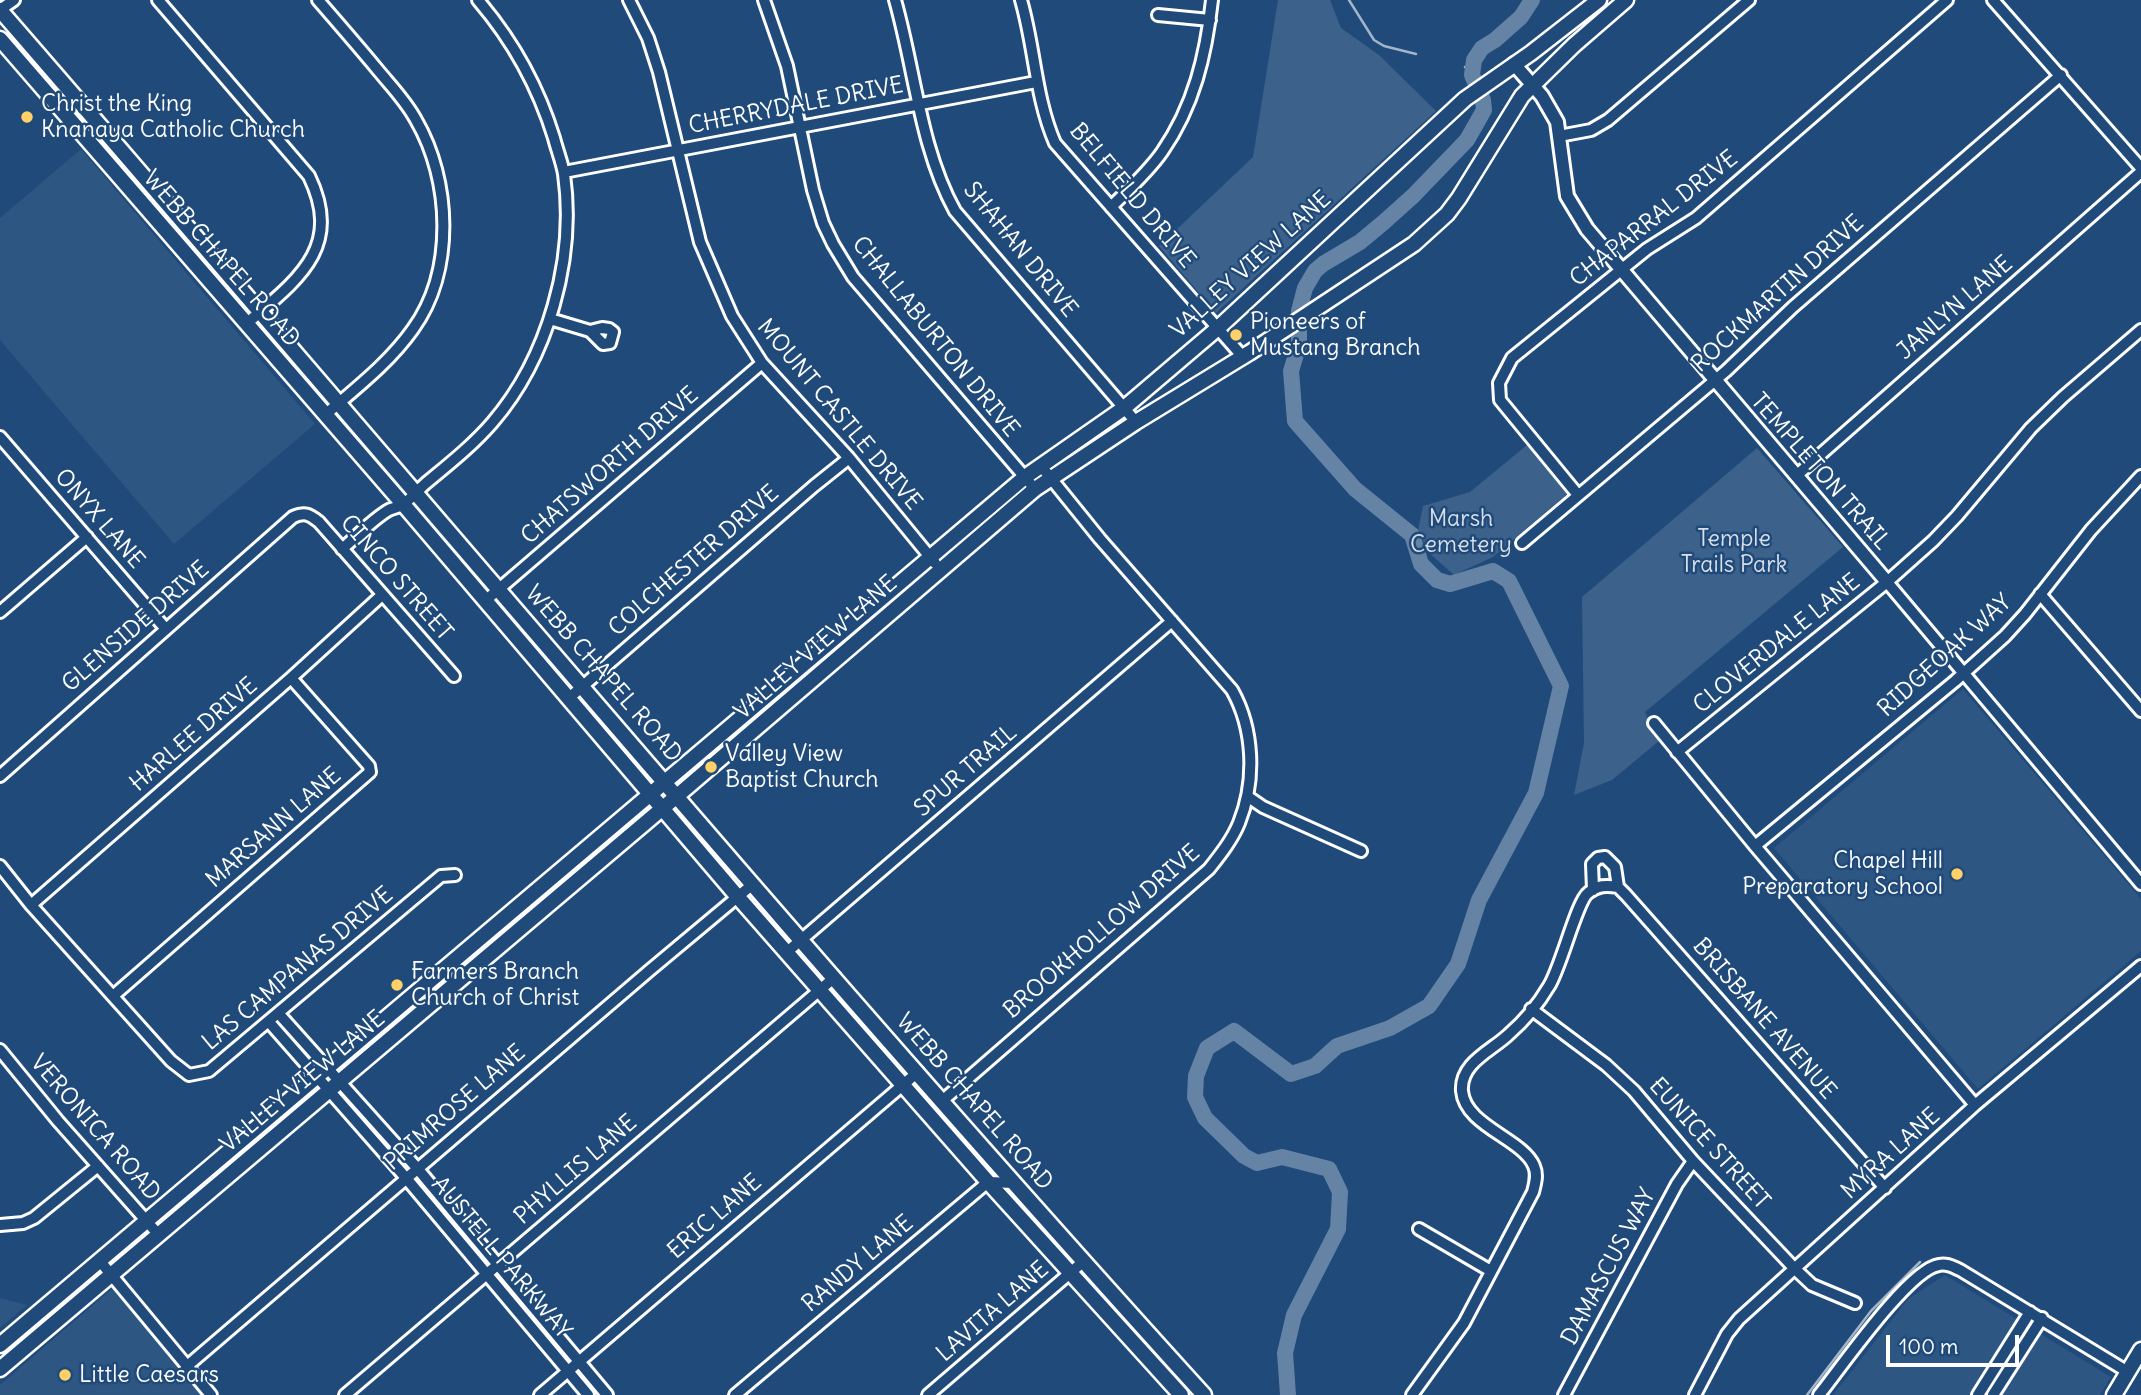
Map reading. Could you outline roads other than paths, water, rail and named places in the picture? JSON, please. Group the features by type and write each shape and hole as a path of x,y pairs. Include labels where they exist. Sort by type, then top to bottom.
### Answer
{"main road":[{"name":"VALLEY VIEW LANE","path":"3,1342 1025,477 1124,408 1218,328 1465,99 1599,0"},
{"name":"VALLEY VIEW LANE","path":"0,1370 1035,489 1136,422 1244,357 1407,249 1447,214 1473,176 1500,128 1528,91 1574,44 1626,0"},
{"name":"WEBB CHAPEL ROAD","path":"0,10 581,687 1014,1183 1204,1395"},
{"name":"WEBB CHAPEL ROAD","path":"0,39 403,504 737,896 988,1182 1180,1395"},
{"path":"92,145 107,132"},
{"path":"211,284 226,271"},
{"path":"536,892 547,904"},
{"path":"3,1342 17,1356"},
{"path":"2114,1395 2141,1350"}],"street":[{"path":"0,10 14,0"},
{"path":"158,0 309,176 317,193 322,213 316,250 307,267 246,324"},
{"path":"318,0 404,101 417,121 431,152 437,175 444,230 434,287 423,313 393,354 325,415"},
{"path":"342,549 387,511 403,504 470,447 507,404 534,356 550,318 564,250 564,172 547,114 533,81 503,31 478,0"},
{"name":"MOUNT CASTLE DRIVE","path":"629,0 648,38 659,72 700,242 732,316 762,363 849,458 941,570"},
{"name":"CHALLABURTON DRIVE","path":"764,0 787,66 808,168 823,223 840,258 1035,489"},
{"name":"SHAHAN DRIVE","path":"895,0 941,186 956,211 1136,422"},
{"name":"BELFIELD DRIVE","path":"1021,0 1028,23 1036,82 1045,120 1055,143 1244,357"},
{"path":"1111,207 1161,153 1186,113 1204,58 1212,0"},
{"path":"1559,136 1591,130 1608,120 1749,0"},
{"name":"CHAPARRAL DRIVE","path":"1578,495 1500,400 1499,383 1512,358 1647,249 1696,218 1947,0"},
{"path":"1993,0 2141,170"},
{"path":"1158,15 1210,20"},
{"name":"TEMPLETON TRAIL","path":"1514,64 1528,91 1549,105 1557,122 1562,171 1567,196 1574,211 1621,272 2141,884"},
{"name":"ROCKMARTIN DRIVE","path":"1522,543 1726,371 1793,307 2061,75"},
{"name":"CHERRYDALE DRIVE","path":"564,172 1036,82"},
{"name":"JANLYN LANE","path":"1796,476 2141,170"},
{"path":"550,318 590,331"},
{"name":"CLOVERDALE LANE","path":"1677,752 1887,582 1957,516 2031,428 2141,330"},
{"name":"CHATSWORTH DRIVE","path":"485,600 762,363"},
{"name":"ONYX LANE","path":"2,444 87,537 164,628"},
{"name":"COLCHESTER DRIVE","path":"569,698 849,458"},
{"name":"BROOKHOLLOW DRIVE","path":"942,1101 1209,869 1240,821 1247,796 1250,754 1240,704 1223,678 1100,539 1041,466"},
{"name":"RIDGEOAK WAY","path":"1755,846 2005,636 2091,530 2141,476"},
{"name":"CINCO STREET","path":"303,513 319,522 454,676"},
{"name":"GLENSIDE DRIVE","path":"0,776 164,628 293,517 303,513"},
{"path":"0,612 87,537"},
{"path":"2040,594 2141,711"},
{"name":"HARLEE DRIVE","path":"31,905 382,595"},
{"name":"SPUR TRAIL","path":"787,952 1172,621"},
{"name":"MARSANN LANE","path":"113,996 370,772 369,766 291,678"},
{"path":"1654,723 1975,1105"},
{"path":"1247,796 1263,807 1361,851"},
{"name":"BRISBANE AVENUE","path":"1593,890 1592,864 1598,858 1605,857 1615,867 1613,886 1885,1188"},
{"name":"LAS CAMPANAS DRIVE","path":"0,866 31,905 171,1061 190,1075 209,1071 441,876 455,875"},
{"name":"PRIMROSE LANE","path":"186,1367 753,884"},
{"path":"1412,1395 1464,1323 1533,1192 1536,1178 1534,1165 1526,1156 1473,1114 1465,1102 1462,1088 1467,1070 1509,1034 1549,986 1586,894 1613,886"},
{"name":"MYRA LANE","path":"1695,1395 1727,1334 1975,1105 2141,966"},
{"name":"PHYLLIS LANE","path":"345,1395 835,977"},
{"name":"EUNICE STREET","path":"1531,1009 1625,1082 1693,1161 1812,1285 1855,1303"},
{"name":"AUSTELL PARKWAY","path":"279,1014 322,1071"},
{"name":"AUSTELL PARKWAY","path":"269,1022 322,1071 417,1168 607,1395"},
{"name":"VERONICA ROAD","path":"0,1050 158,1234"},
{"name":"ERIC LANE","path":"540,1395 918,1072"},
{"name":"AUSTELL PARKWAY","path":"335,1085 406,1178 588,1395"},
{"name":"DAMASCUS WAY","path":"1564,1395 1677,1184 1693,1161"},
{"path":"0,1225 34,1219 98,1166"},
{"path":"988,1182 1014,1183"},
{"name":"RANDY LANE","path":"735,1395 988,1182"},
{"path":"1419,1229 1491,1271"},
{"path":"99,1260 211,1395"},
{"name":"LAVITA LANE","path":"928,1395 1084,1261"},
{"path":"1819,1395 1877,1320 1905,1289 1925,1271 1938,1265 1949,1265 1960,1270 2128,1372"},
{"path":"1978,1395 2031,1312"},
{"path":"1993,1395 2042,1318"},
{"path":"1180,1395 1192,1382"}],"waterway":[{"path":"1349,0 1374,40 1384,46 1416,54"},
{"path":"1288,1395 1285,1353 1294,1315 1338,1229 1340,1192 1329,1169 1282,1157 1257,1163 1244,1156 1205,1118 1195,1097 1196,1076 1207,1048 1234,1031 1291,1074 1315,1066 1337,1046 1390,1028 1429,1006 1458,964 1479,900 1536,793 1561,686 1509,581 1493,571 1450,584 1437,580 1421,564 1412,535 1355,489 1295,421 1291,371 1299,345 1299,311 1305,288 1315,271 1360,242 1384,222 1467,140 1484,110 1483,100 1472,75 1474,60 1482,48 1521,17 1532,0"},
{"path":"1465,67 1473,69"},
{"path":"1807,1395 1871,1311 1920,1262"}],"place":[{"name":"Christ the King Knanaya Catholic Church","path":"27,117"},
{"name":"Pioneers of Mustang Branch","path":"1236,335"},
{"name":"Valley View Baptist Church","path":"711,767"},
{"name":"Chapel Hill Preparatory School","path":"1957,874"},
{"name":"Farmers Branch Church of Christ","path":"397,985"},
{"name":"Little Caesars","path":"65,1375"}],"park label":[{"name":"Marsh Cemetery","path":"1461,532"},
{"name":"Temple Trails Park","path":"1734,552"}]}
